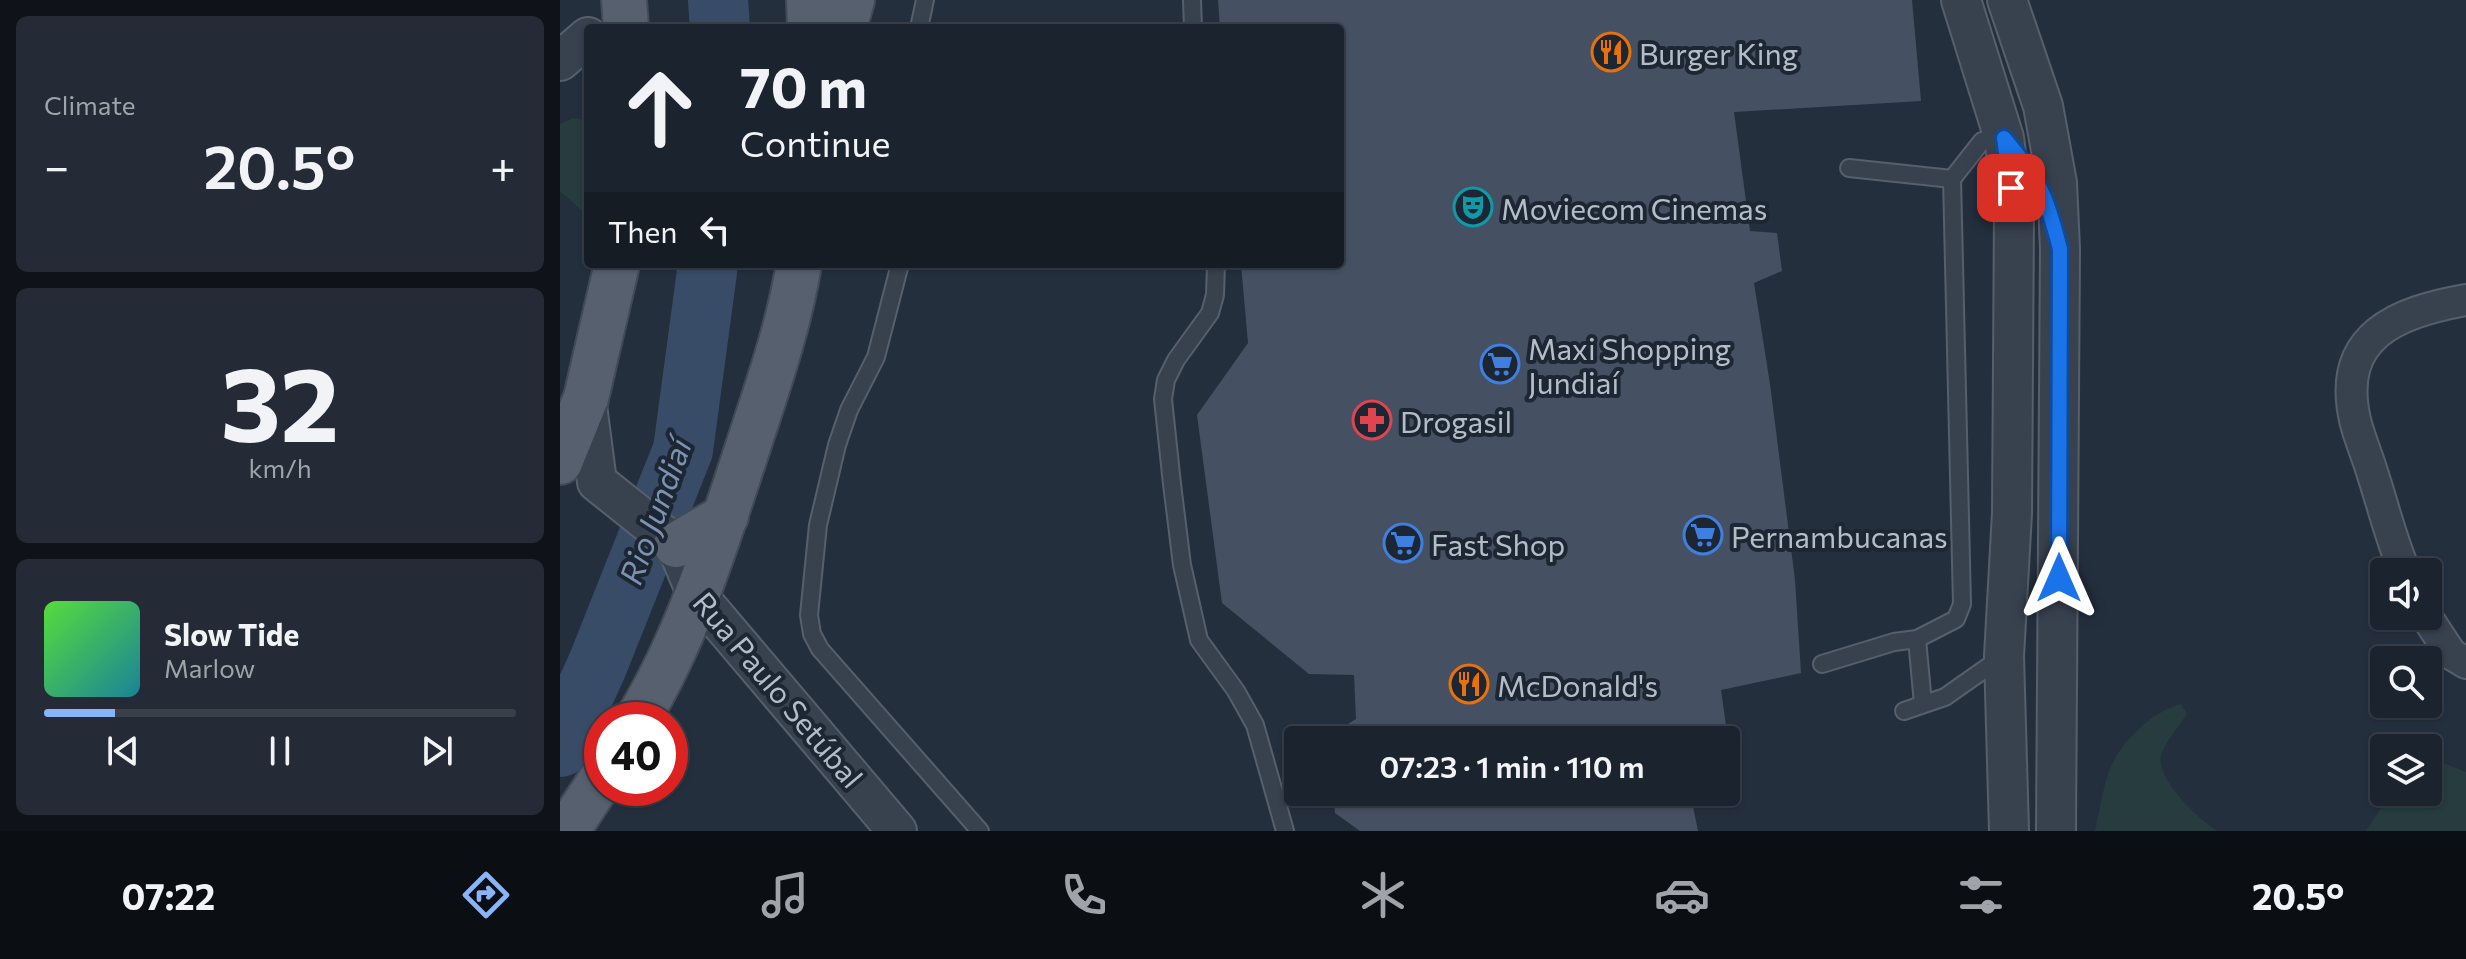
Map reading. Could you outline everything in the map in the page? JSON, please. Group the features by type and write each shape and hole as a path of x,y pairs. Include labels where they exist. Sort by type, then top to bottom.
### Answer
{"main road":[{"path":"809,0 810,24"},
{"path":"845,24 852,0"},
{"path":"578,472 586,398 616,268"},
{"path":"646,702 697,595 726,516 790,315 798,268"},
{"path":"676,545 726,516"},
{"path":"567,831 584,805"}],"street":[{"path":"1961,0 2004,138 2014,214 2012,513 2004,656 2009,831"},
{"path":"2007,0 2043,106 2057,183 2060,249 2056,831"},
{"path":"560,61 584,40"},
{"path":"2004,138 2033,172 2048,201 2060,249"},
{"path":"2400,558 2355,418 2352,382 2361,352 2385,325 2420,308 2466,300"},
{"name":"Rua Paulo Setúbal","path":"578,472 676,545 697,595 897,831"},
{"path":"2004,656 2027,644 2041,624 2059,578"},
{"path":"2435,630 2451,654 2466,663"}],"lane":[{"path":"920,24 925,0"},
{"path":"1192,0 1193,24"},
{"path":"1822,664 1894,642 1917,639 1956,619 1962,604 1952,179 1982,141 2004,138"},
{"path":"1849,168 1952,179"},
{"path":"899,268 876,357 849,410 837,445 818,525 809,615 812,634 820,649 980,831"},
{"path":"1216,268 1215,295 1210,313 1176,360 1166,380 1163,399 1172,484 1182,565 1199,640 1236,691 1255,725 1285,831"},
{"path":"1917,639 1923,704"},
{"path":"1904,711 1945,697 2004,656"}],"green space":[{"path":"573,118 584,119 584,212 560,191 560,124"},
{"path":"2181,704 2187,714 2162,752 2164,773 2189,807 2217,831 2095,831 2106,780 2117,754 2151,719"},
{"path":"2442,763 2466,772 2466,831 2366,831 2383,806 2442,806"}],"building":[{"name":"Maxi Shopping Jundiaí","path":"1218,0 1912,0 1921,101 1734,112 1750,231 1777,233 1782,271 1754,283 1795,580 1801,673 1721,690 1726,726 1345,726 1356,719 1354,675 1309,674 1222,603 1197,415 1248,343 1241,268 1344,268 1344,24 1220,24"},
{"path":"1334,806 1693,806 1698,831 1360,831 1335,813"}],"waterway":[{"name":"Rio Jundiaí","path":"718,0 720,24"},
{"name":"Rio Jundiaí","path":"560,747 597,666 683,450 707,268"}],"place":[{"name":"Burger King","path":"1611,52"},
{"name":"Moviecom Cinemas","path":"1473,207"},
{"name":"Maxi Shopping Jundiaí","path":"1500,364"},
{"name":"Drogasil","path":"1372,420"},
{"name":"Pernambucanas","path":"1703,535"},
{"name":"Fast Shop","path":"1403,543"},
{"name":"McDonald's","path":"1469,684"}],"route":[{"path":"2011,188 2004,138 2033,172 2048,201 2060,249 2059,578"}]}
